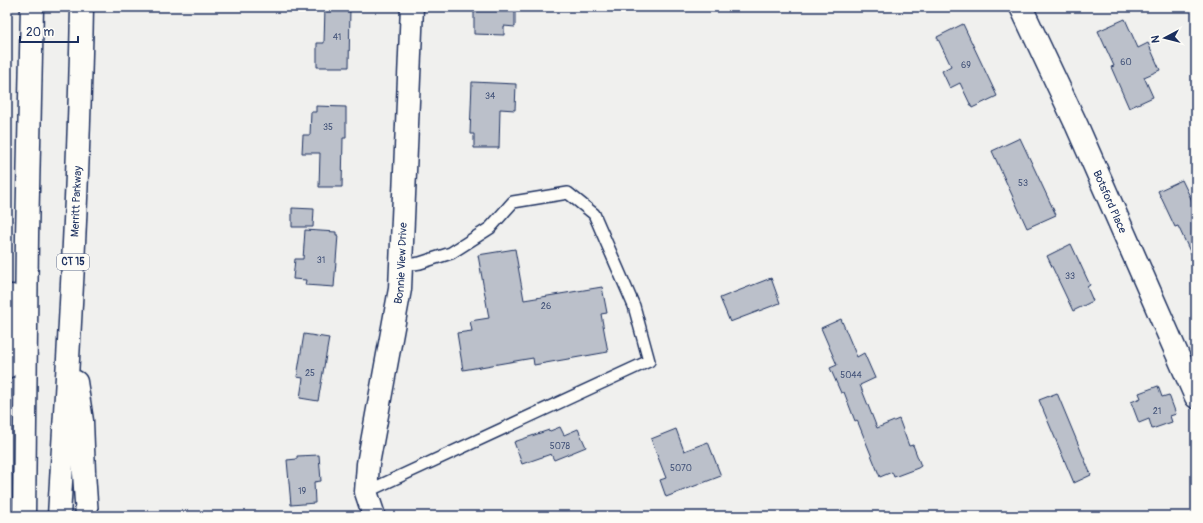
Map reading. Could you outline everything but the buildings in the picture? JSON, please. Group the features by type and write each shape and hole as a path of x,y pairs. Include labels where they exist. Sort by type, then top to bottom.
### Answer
{"main road":[{"path":"24,516 26,236 32,7"},
{"name":"Merritt Parkway","path":"59,516 70,340 82,7"},
{"name":"Bonnie View Drive","path":"374,516 366,492 368,464 400,289 412,7"},
{"name":"Botsford Place","path":"1021,7 1077,126 1196,397"},
{"path":"7,367 12,268 26,236"},
{"path":"70,340 82,421 87,516"}],"lane":[{"path":"366,492 649,361 634,306 594,214 568,193 513,202 490,228 451,254 420,263 401,266"}]}
